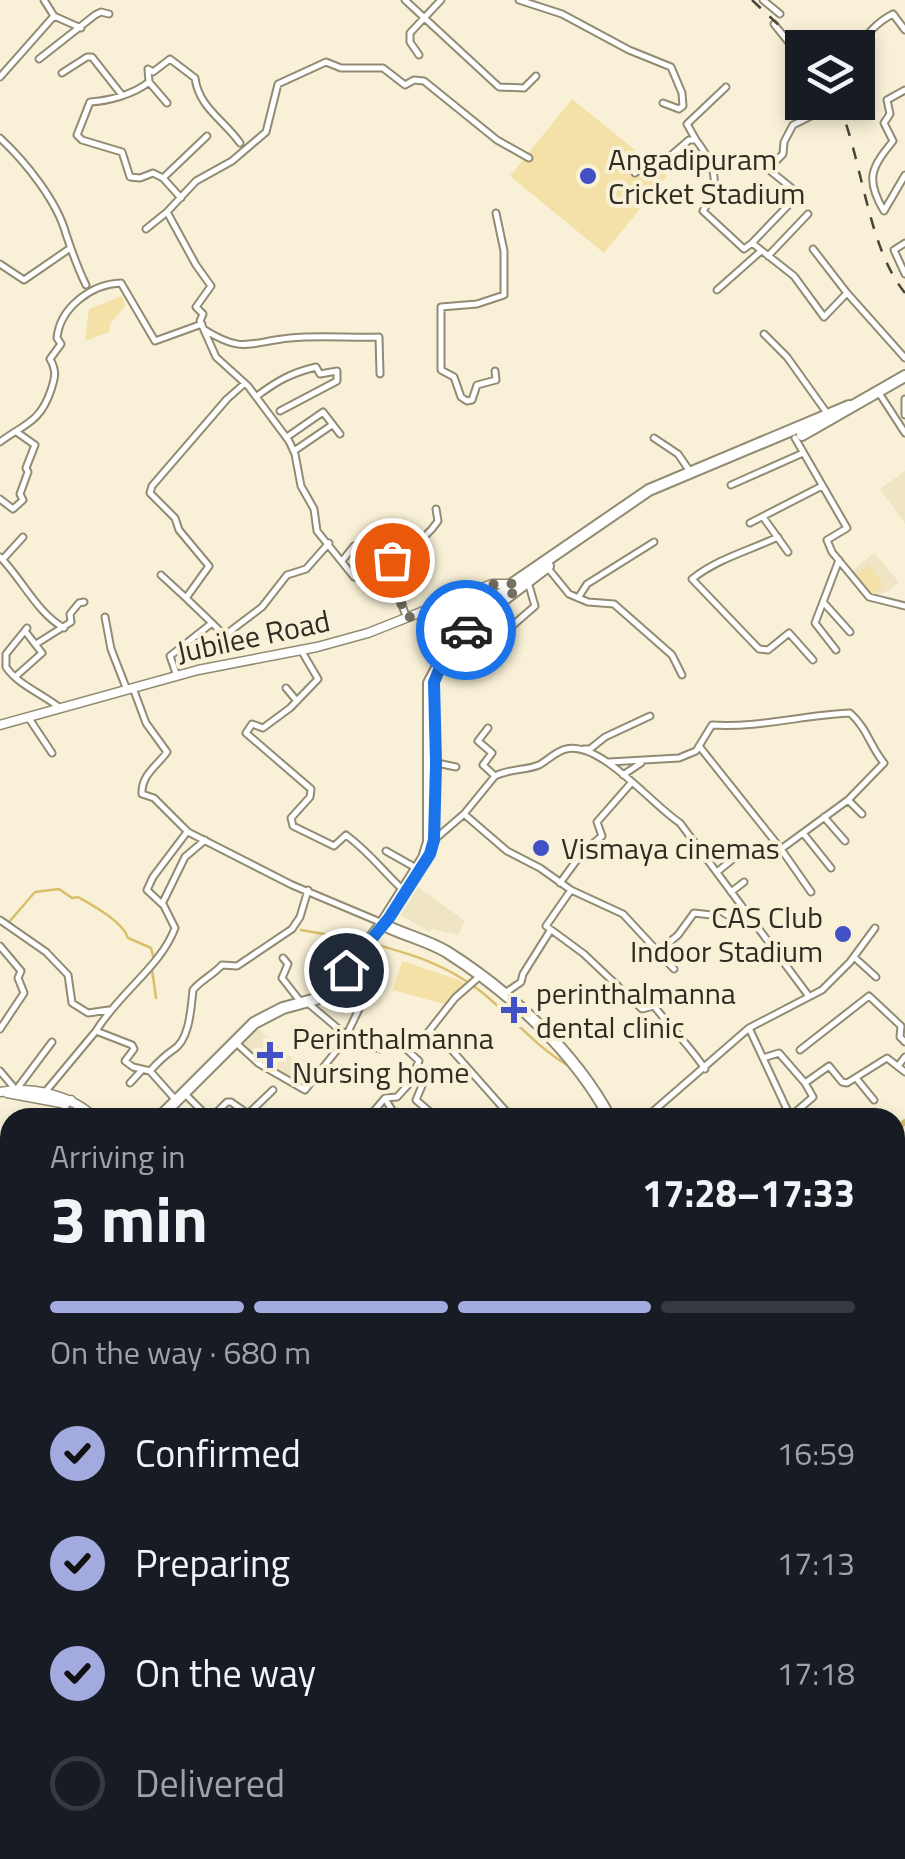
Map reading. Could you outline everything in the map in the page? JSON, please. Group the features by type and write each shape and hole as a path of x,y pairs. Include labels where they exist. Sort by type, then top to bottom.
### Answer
{"highway":[{"path":"172,1105 267,1014 326,993 382,924 422,862 434,840 434,682 442,663 465,631 518,587 664,489 794,438 905,376"},
{"path":"382,924 422,862 429,842 428,682 454,636 620,507 649,490 849,406"},
{"path":"382,924 444,950 474,982 503,995 578,1068 603,1108"}],"main road":[{"name":"Jubilee Road","path":"0,725 177,676 368,633 492,584 518,587"},
{"path":"1,1092 61,1103 71,1100"},
{"path":"1,1092 44,1094 71,1100 82,1108"}],"street":[{"path":"44,0 54,16 81,28"},
{"path":"405,0 499,87 524,88 536,76"},
{"path":"419,55 410,42 410,33 441,0"},
{"path":"519,0 562,14 629,50 671,67 683,106 679,109 664,102"},
{"path":"763,0 780,14"},
{"path":"39,59 101,12 110,14"},
{"path":"872,30 892,14 905,30"},
{"path":"0,77 54,16"},
{"path":"774,24 785,38"},
{"path":"62,73 87,56 92,57 120,94"},
{"path":"168,104 149,82 148,69 153,72 170,59 195,78 206,106 240,142"},
{"path":"146,229 196,181 232,161 266,132 278,84 326,62 341,68 383,68 405,85 414,80 424,81 497,140 529,158"},
{"path":"149,82 133,93 90,102 77,135 122,152 130,177 140,178 153,172 181,198"},
{"path":"726,88 687,124 717,182 714,196 703,211 744,249 799,194 768,169 783,154 784,142 794,125 804,120"},
{"path":"904,177 884,211 872,184 873,166 893,141 884,123 890,114 887,100 905,90"},
{"path":"163,178 206,136"},
{"path":"0,138 28,163 66,231 69,249 86,284"},
{"path":"635,174 653,162 667,159 689,140 696,140"},
{"path":"167,212 211,286 196,307 203,314 203,327 216,357 257,396 294,451 300,486 314,509 317,531 356,578 377,574 392,586 407,618"},
{"path":"495,372 496,380 477,385 472,400 461,397 454,376 442,370 441,307 476,304 504,295 504,251 496,212"},
{"path":"768,256 808,214"},
{"path":"905,243 894,250 905,274"},
{"path":"752,244 794,276 824,317 847,293"},
{"path":"0,264 24,280 69,249"},
{"path":"812,249 905,358"},
{"path":"718,290 761,252"},
{"path":"0,442 36,418 46,405 55,374 50,359 61,344 57,338 59,323 86,293 121,283 155,340 203,327"},
{"path":"203,327 227,344 254,346 291,337 379,337 380,374"},
{"path":"764,334 788,357 827,413"},
{"path":"257,396 278,379 298,370 316,367 320,374 338,371 337,380 280,411"},
{"path":"186,598 210,566 179,530 175,518 150,493 210,417 244,384"},
{"path":"878,390 905,433"},
{"path":"905,398 905,415"},
{"path":"286,438 322,412 340,434"},
{"path":"294,451 332,425"},
{"path":"0,498 13,509 23,500 20,494 35,445 17,432"},
{"path":"654,438 678,454 691,472"},
{"path":"794,438 847,528 827,540 839,560 869,597 905,606"},
{"path":"731,484 803,453"},
{"path":"750,523 822,486"},
{"path":"382,577 392,560 409,552 436,524 436,509"},
{"path":"762,517 788,552"},
{"path":"387,525 395,530 409,552 409,572 392,586"},
{"path":"24,537 2,558 44,613 64,628"},
{"path":"778,537 747,551 732,553 692,579 759,649 766,651 789,634 812,660"},
{"path":"161,576 224,634 262,606 287,575 306,569 329,542"},
{"path":"578,598 587,584 654,542"},
{"path":"342,561 354,546"},
{"path":"836,650 816,623 839,560"},
{"path":"547,568 570,594 614,604 672,656 682,675"},
{"path":"512,626 535,606 518,587"},
{"path":"36,644 64,628 76,606 84,602"},
{"path":"824,603 850,632"},
{"path":"105,617 111,649 146,722 167,752 141,784 142,794 154,798 188,832 382,924"},
{"path":"177,676 170,656 212,623"},
{"path":"15,678 41,655 26,630 3,651 4,660 15,678 60,708"},
{"path":"301,650 320,677 265,727 252,724 245,731 311,789 310,797 291,818 291,824 334,846 346,835 375,858 402,888"},
{"path":"286,688 297,701"},
{"path":"606,762 679,758 696,752 712,725 744,727 811,715 850,713 864,726 872,749 884,763 848,800 782,849"},
{"path":"434,840 464,814 494,776 540,764 566,748 590,749 605,737 650,716"},
{"path":"28,717 52,753"},
{"path":"488,728 478,741 492,753 483,764 494,776"},
{"path":"699,746 782,849 811,892"},
{"path":"582,749 606,762 680,823 808,995"},
{"path":"623,775 645,761"},
{"path":"436,763 456,768"},
{"path":"560,883 582,853 602,836 597,822 632,782"},
{"path":"848,800 862,814"},
{"path":"464,814 508,851 570,890 624,914 674,969"},
{"path":"824,817 845,841"},
{"path":"44,1094 170,940 175,928 163,904 147,890 188,832"},
{"path":"803,833 831,868"},
{"path":"163,904 185,857 205,840"},
{"path":"386,851 396,860 422,862"},
{"path":"717,872 739,854"},
{"path":"731,892 744,882"},
{"path":"150,1071 166,1052 178,1046 186,1030 193,990 222,965 236,966 292,929 308,890"},
{"path":"570,890 546,926 584,954 642,1009 654,1006 705,1069"},
{"path":"659,951 678,935 694,913 711,915 718,910 729,916 742,906"},
{"path":"0,920 46,952 68,975 72,1003 88,1013 109,1010"},
{"path":"657,1108 749,1028 822,990 875,928"},
{"path":"503,995 521,982 551,930"},
{"path":"0,946 21,971 18,978 24,994 0,1029"},
{"path":"854,957 876,976"},
{"path":"283,958 288,964 282,978 304,1003 348,1034 380,1049 391,1038 419,1061 405,1089 397,1097 385,1098 376,1108"},
{"path":"403,1045 419,1042 455,998 474,982"},
{"path":"800,1050 869,996 901,1026 900,1037 905,1042"},
{"path":"234,1042 258,1062 305,1090 348,1034 360,1007"},
{"path":"749,1028 786,1108"},
{"path":"96,1031 132,1045 134,1050 125,1060 150,1071 172,1105"},
{"path":"430,1031 503,1108"},
{"path":"0,1071 16,1090 52,1042"},
{"path":"762,1059 779,1052 805,1083 812,1096 799,1108"},
{"path":"898,1066 905,1057"},
{"path":"805,1083 829,1066 847,1084 887,1058 905,1072"},
{"path":"130,1084 142,1070"},
{"path":"413,1071 424,1082 416,1100 425,1108"},
{"path":"856,1078 874,1100"},
{"path":"255,1108 272,1090"},
{"path":"64,1108 71,1100"},
{"path":"388,1102 391,1108"}],"shaded area":[{"name":"Angadipuram Cricket Stadium","path":"572,99 667,176 604,253 510,176"},
{"path":"122,296 125,306 110,324 109,332 85,341 89,309"},
{"path":"905,471 905,524 880,489"},
{"path":"874,553 899,582 887,592 872,596 851,572"},
{"path":"868,565 884,585 872,595 856,575"},
{"path":"418,887 465,921 458,935 432,929 429,932 401,915"},
{"path":"402,961 465,984 447,1005 393,990"},
{"name":"Perinthalmanna Nursing home","path":"255,1026 292,1058 312,1062 323,1070 304,1089 261,1063 236,1042"}],"waterway":[{"path":"4,920 9,922 35,892 59,889 107,915 128,938 151,948 154,959"},
{"path":"301,930 363,941"},
{"path":"371,943 427,961 466,981 569,1066"},
{"path":"152,969 156,998"},
{"path":"586,1088 598,1106"}],"railway":[{"path":"752,0 785,31"},
{"path":"844,120 882,252 905,293"}],"way so far":[{"path":"392,560 382,577 396,590 407,618 492,584 518,585 518,589 466,630"}],"place":[{"name":"Angadipuram Cricket Stadium","path":"588,176"},
{"name":"Vismaya cinemas","path":"541,848"},
{"name":"CAS Club Indoor Stadium","path":"843,934"},
{"name":"perinthalmanna dental clinic","path":"514,1010"},
{"name":"Perinthalmanna Nursing home","path":"270,1055"}],"route":[{"path":"346,970 389,918 430,854 434,840 436,763 434,682 453,645 466,630"}]}
